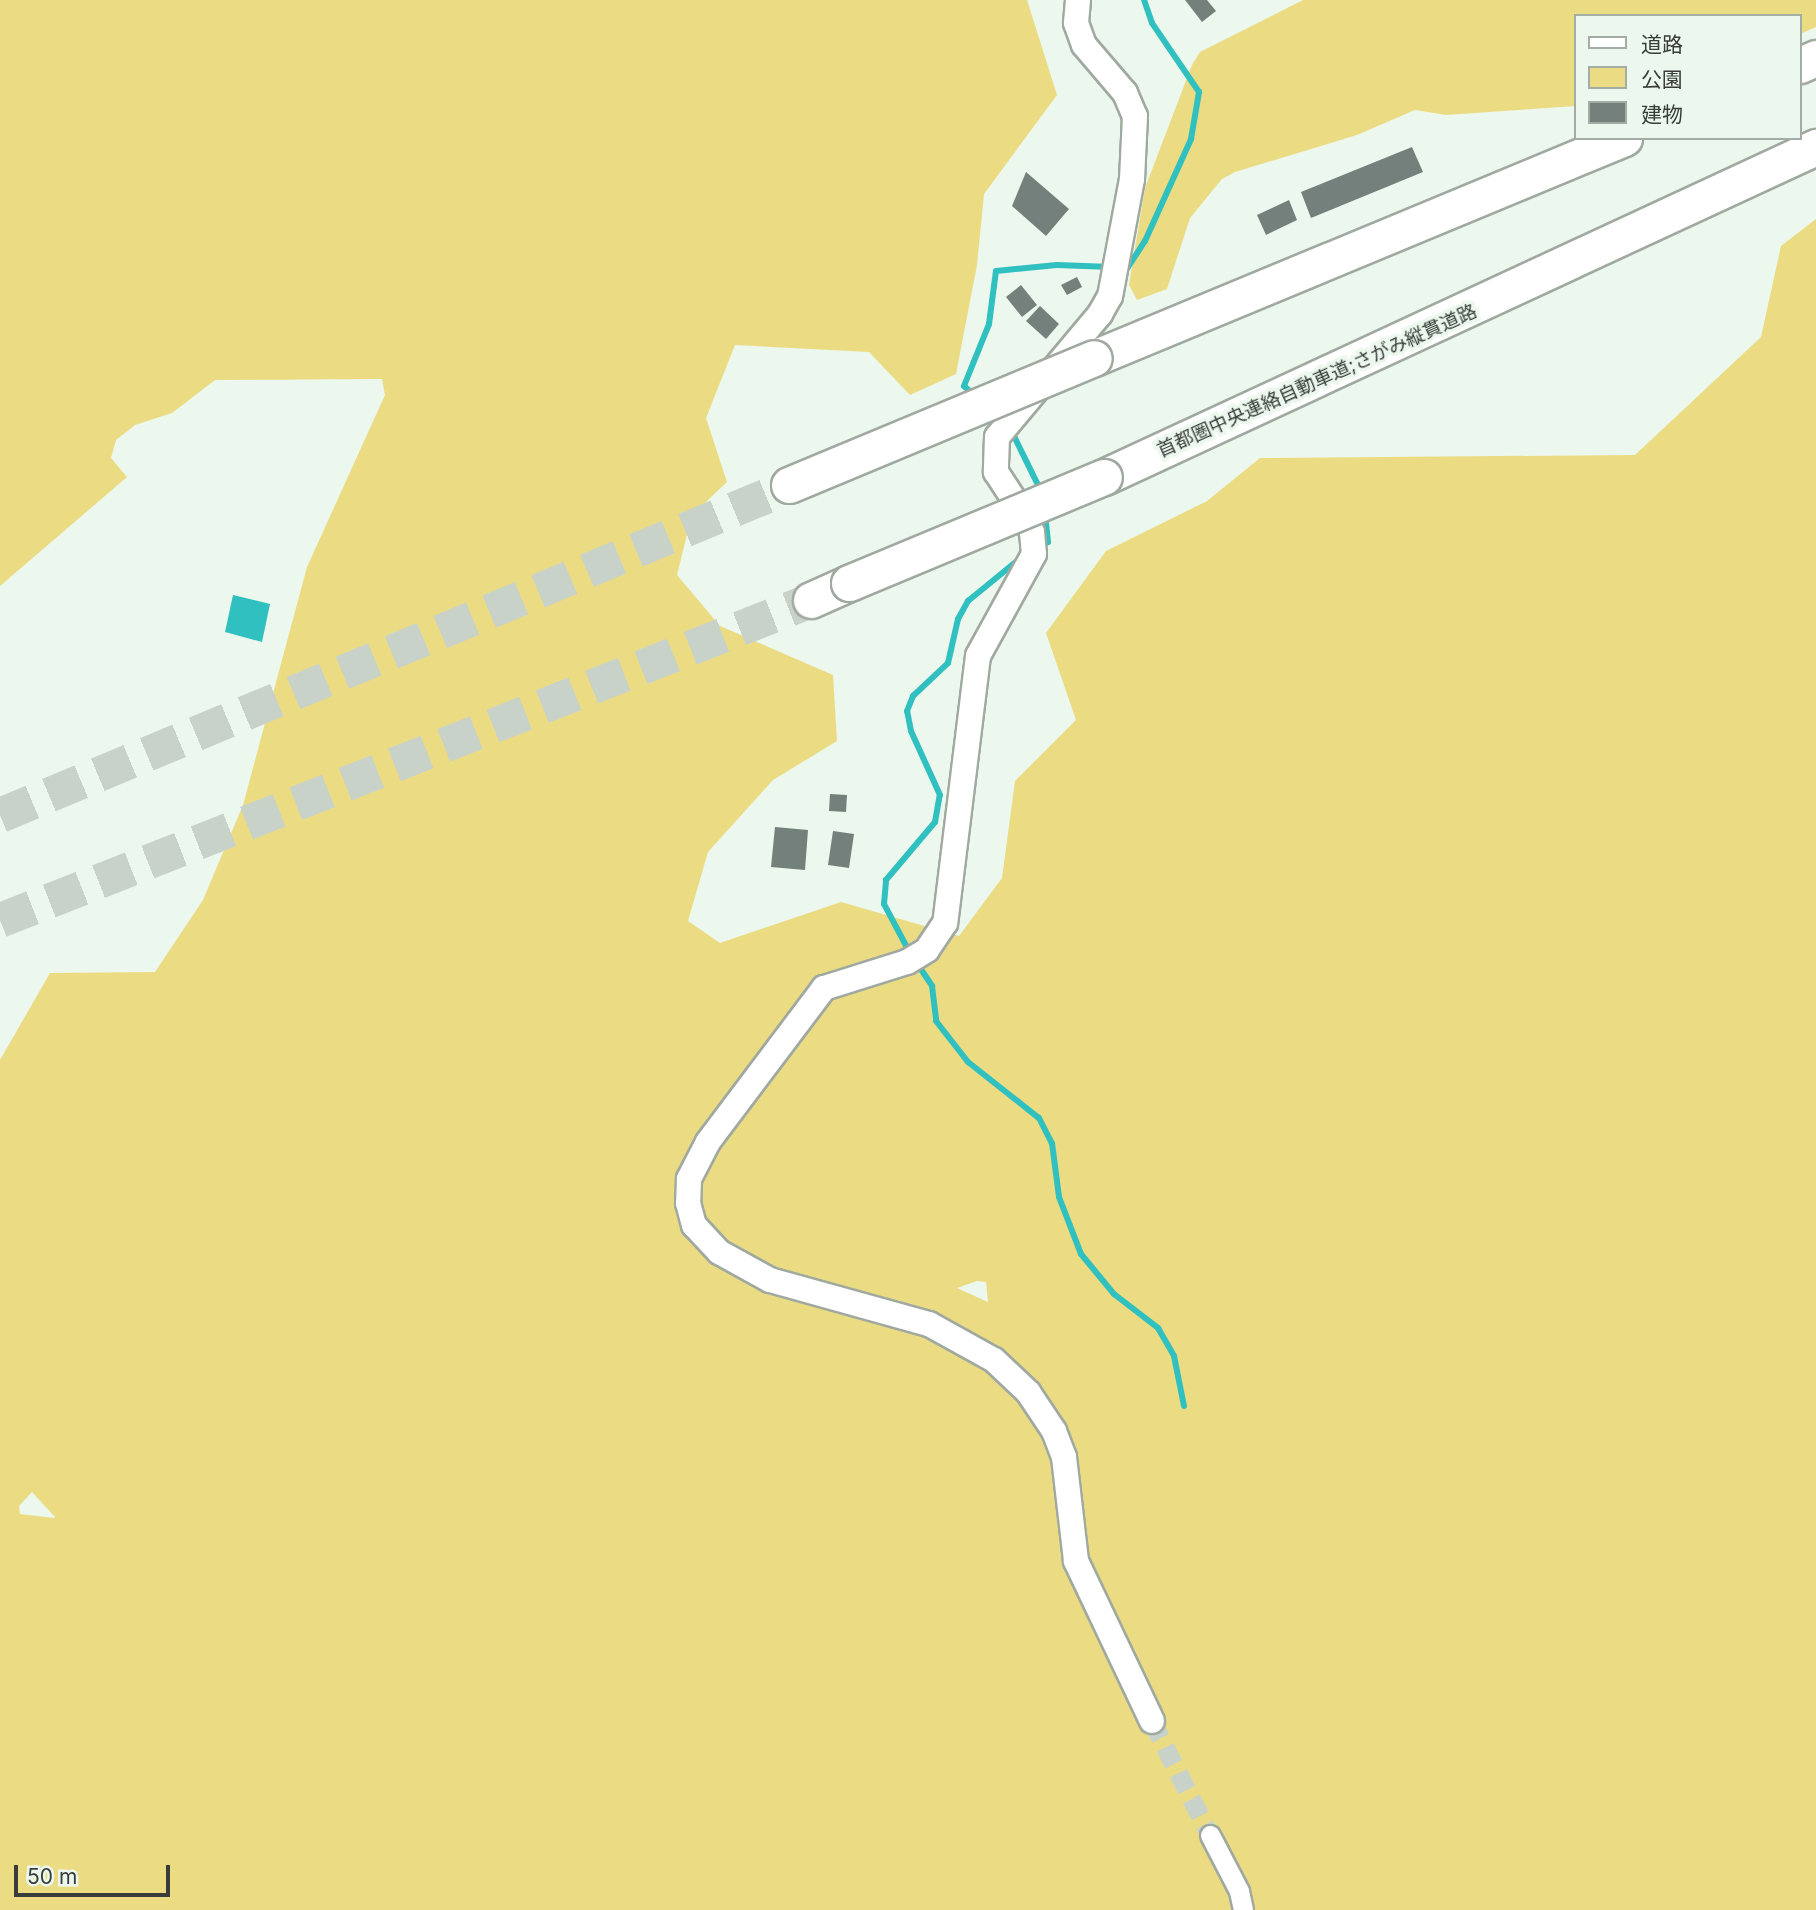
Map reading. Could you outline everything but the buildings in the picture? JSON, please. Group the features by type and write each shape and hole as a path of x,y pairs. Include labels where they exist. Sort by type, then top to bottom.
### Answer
{"highway":[{"path":"779,490 1618,140"},
{"name":"首都圏中央連絡自動車道;さがみ縦貫道路","path":"811,600 1104,477 1803,154"}],"street":[{"path":"1078,0 1076,23 1084,45 1125,93 1135,116 1133,167 1117,265 1100,314 997,437 996,472 1033,545 978,656 945,923 917,956 845,978 824,988 808,1005 696,1161 688,1203 694,1225 719,1252 770,1280 929,1324 1010,1372 1054,1431 1069,1481 1076,1561 1152,1721"},
{"path":"1210,1835 1239,1891 1243,1910"}],"green space":[{"path":"0,0 1027,0 1057,95 984,194 977,265 956,374 910,395 869,352 735,345 706,418 727,482 692,515 677,575 720,626 833,675 837,741 773,780 708,852 688,921 720,943 841,902 959,936 1002,878 1015,781 1076,720 1046,633 1106,551 1207,501 1260,458 1635,455 1761,337 1781,246 1816,219 1816,1910 0,1910 0,1060 50,973 155,972 203,900 243,805 307,567 385,395 382,379 215,380 172,413 135,425 116,440 111,458 127,477 0,586","holes":["977,1281 986,1282 988,1302 957,1288","32,1492 55,1517 54,1518 20,1514 19,1506"]},
{"path":"1303,0 1816,0 1816,27 1802,33 1802,14 1574,14 1574,106 1446,115 1415,110 1357,135 1235,172 1222,179 1190,218 1167,289 1137,300 1129,285 1145,188 1192,65 1200,52"}],"water":[{"path":"233,595 270,604 262,642 225,632"}],"waterway":[{"path":"1121,267 1128,267 1145,241 1191,139 1199,92 1152,23 1144,0"},
{"path":"974,395 964,386 989,324 996,271 1057,265 1111,267"},
{"path":"1010,428 1041,491"},
{"path":"1039,547 1048,542 1045,515"},
{"path":"910,953 884,904 886,880 935,822 940,795 911,731 907,711 913,696 948,663 958,619 968,601 1023,556"},
{"path":"916,962 932,986 936,1021 968,1062 1039,1118 1052,1143 1059,1197 1081,1254 1114,1294 1158,1328 1174,1356 1184,1406"}],"tunnel":[{"path":"0,815 768,495"},
{"path":"0,920 811,600"},
{"path":"1152,1721 1210,1835"}]}
